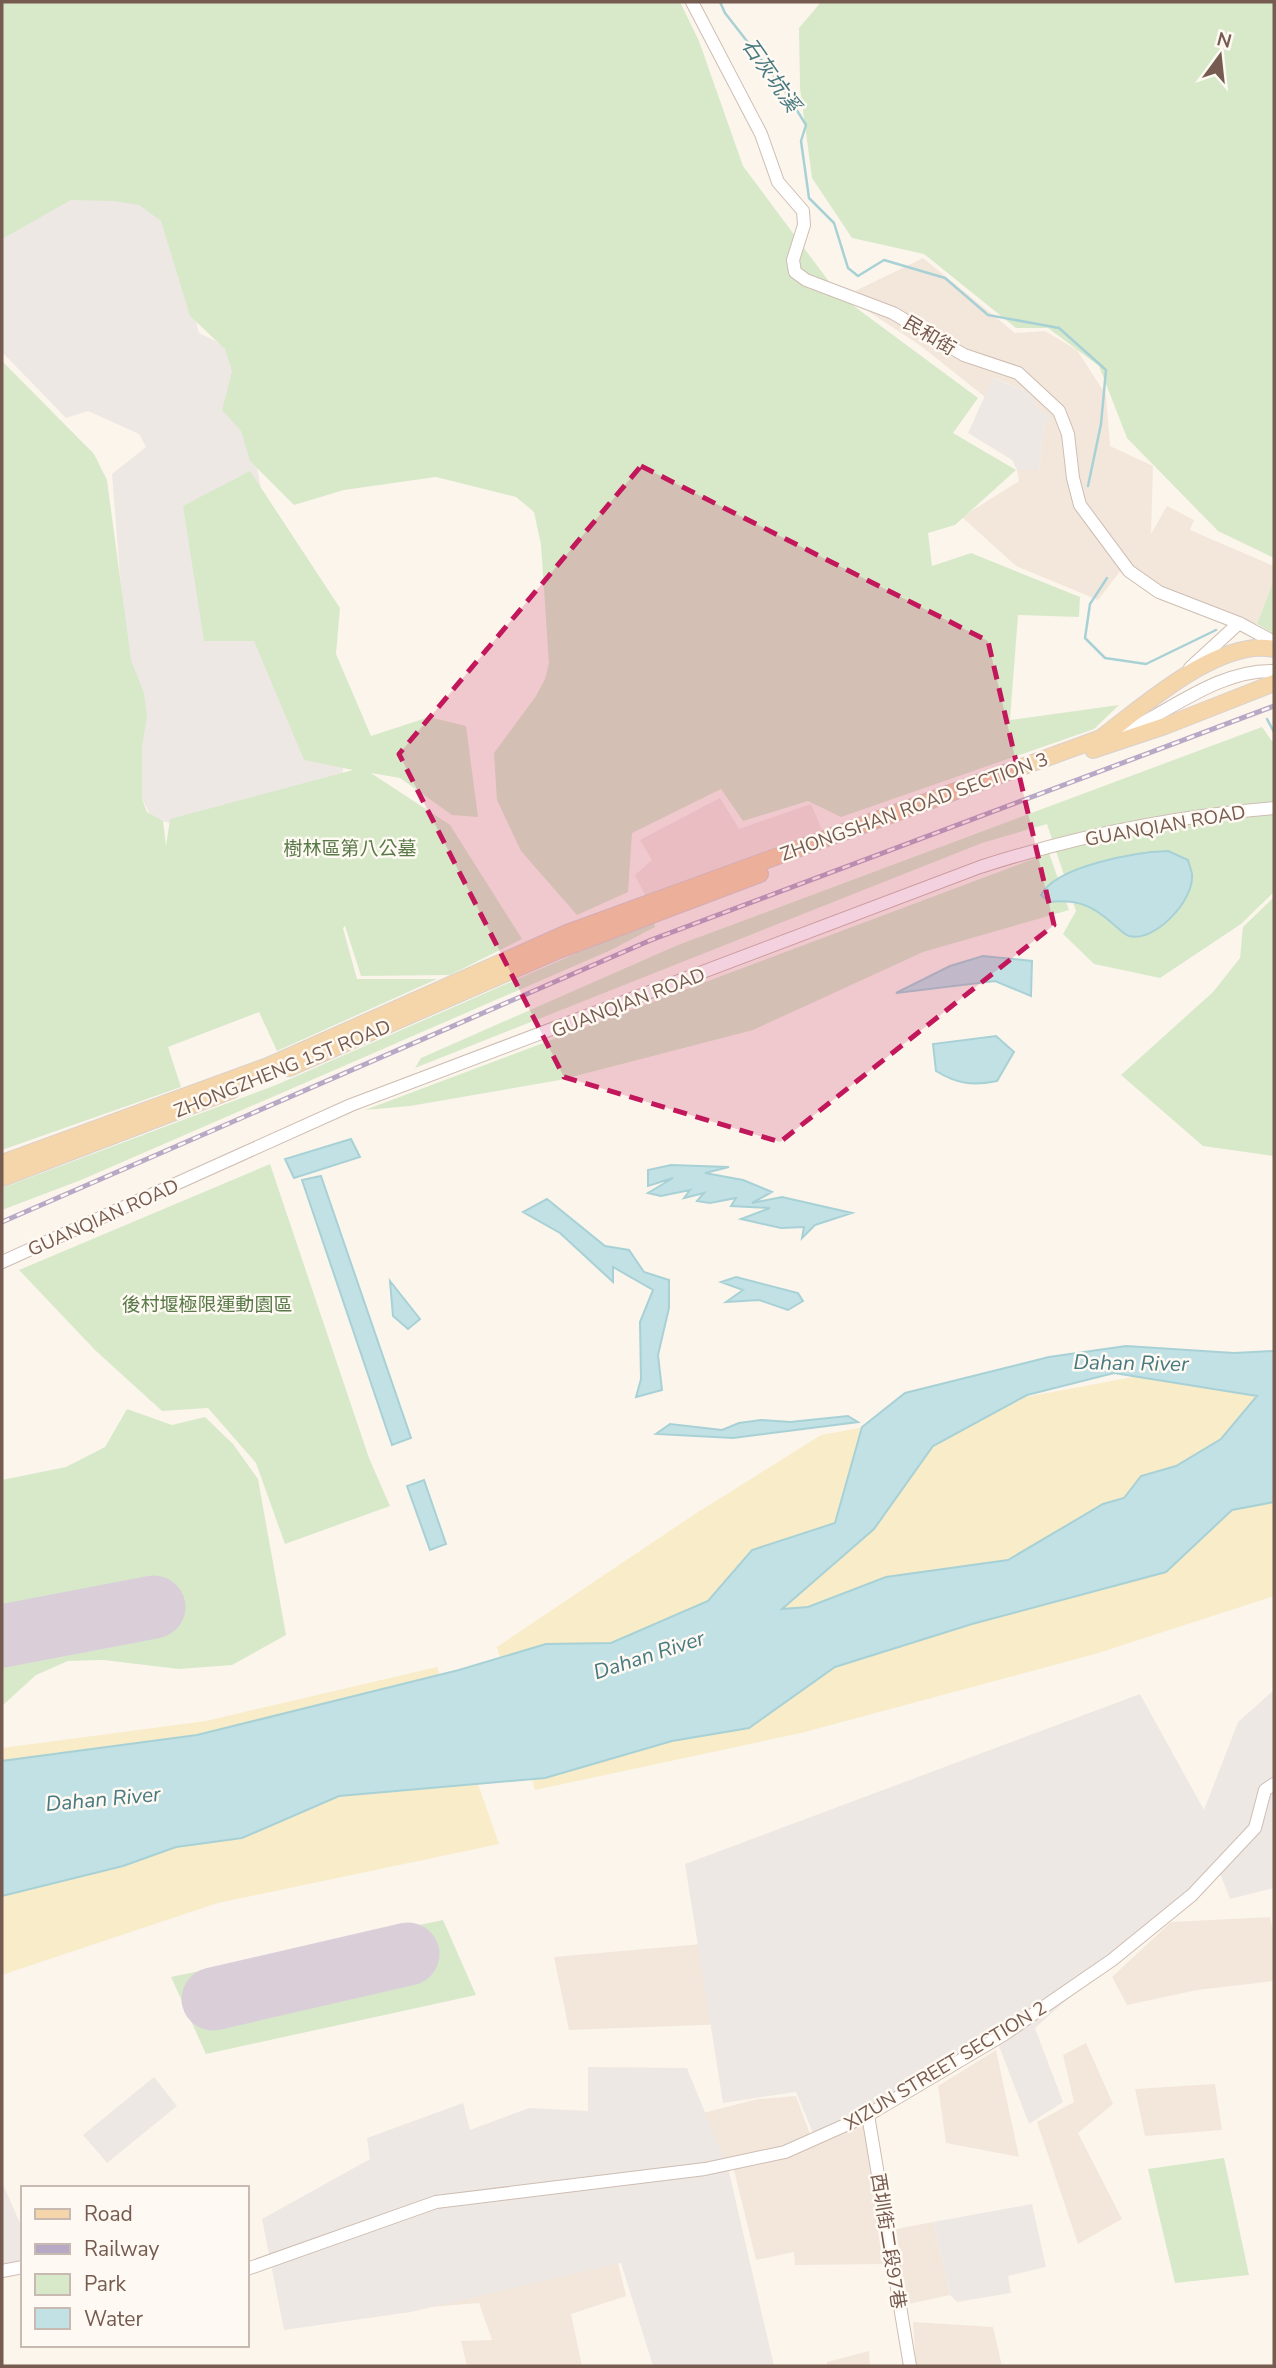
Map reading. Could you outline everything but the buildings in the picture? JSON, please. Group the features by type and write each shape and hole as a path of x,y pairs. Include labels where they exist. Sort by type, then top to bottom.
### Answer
{"main road":[{"name":"ZHONGSHAN ROAD SECTION 3","path":"559,950 1105,741 1173,684 1231,653 1260,646 1274,649"},
{"name":"ZHONGSHAN ROAD SECTION 3","path":"539,944 1105,741 1165,726 1274,684"},
{"name":"ZHONGZHENG 1ST ROAD","path":"2,1163 268,1066 539,944"},
{"name":"ZHONGZHENG 1ST ROAD","path":"2,1178 282,1072 559,950"}],"street":[{"name":"民和街","path":"692,2 761,134 778,182 803,211 804,225 793,260 795,272 806,280 877,306 921,327 955,351 1018,373 1059,411 1068,434 1073,478 1080,505 1129,571 1159,592 1239,623 1274,642"},
{"path":"1173,684 1239,623"},
{"path":"1105,741 1158,717 1210,686 1248,674 1274,671"},
{"name":"GUANQIAN ROAD","path":"2,1262 351,1105 981,867 1032,850 1142,825 1218,813 1274,808"},
{"name":"XIZUN STREET SECTION 2","path":"248,2269 436,2202 705,2169 785,2152 868,2115 1003,2035 1133,1943 1192,1895 1255,1828 1265,1790 1274,1784"},
{"name":"西圳街二段97巷","path":"868,2115 910,2366"},
{"path":"2,2271 21,2267"}],"highlighted area":[{"path":"641,466 988,641 1054,925 780,1142 564,1077 399,754"}],"shaded area":[{"path":"62,193 166,208 199,333 236,351 288,637 346,756 341,779 179,824 153,820 137,789 112,474 146,447 139,434 88,411 66,418 2,352 2,231"},
{"path":"923,258 1015,333 1045,331 1077,350 1106,395 1110,446 1153,466 1151,534 1167,506 1194,520 1190,530 1274,566 1274,579 1257,624 1227,624 1121,570 1098,600 1016,566 962,517 1019,481 1017,470 1039,470 1044,427 1024,390 994,378 985,397 921,346 845,296"},
{"path":"993,378 1024,390 1036,400 1034,406 1051,416 1044,427 1039,470 1017,470 1012,460 968,433"},
{"path":"720,798 739,829 811,804 822,830 645,895 635,875 652,860 640,840"},
{"path":"1274,1690 1274,1888 1230,1899 1217,1866 1035,2028 1063,2102 1029,2124 999,2046 817,2143 796,2092 723,2103 685,1864 1140,1694 1204,1810 1238,1722"},
{"path":"1270,1917 1274,1936 1274,1981 1197,1990 1127,2005 1112,1977 1171,1922"},
{"path":"828,1933 841,2020 569,2030 554,1957"},
{"path":"1086,2043 1113,2104 1078,2133 1122,2219 1078,2244 1037,2122 1074,2102 1063,2055"},
{"path":"996,2050 1019,2157 946,2143 938,2086"},
{"path":"588,2067 687,2068 729,2172 774,2366 653,2366 621,2263 411,2312 284,2330 262,2219 370,2159 367,2138 463,2103 470,2130 529,2108 588,2111"},
{"path":"154,2077 177,2106 107,2163 83,2135"},
{"path":"1215,2084 1222,2130 1145,2136 1135,2089"},
{"path":"796,2096 810,2134 864,2121 886,2264 795,2265 794,2252 756,2260 731,2158 698,2166 691,2116 758,2099"},
{"path":"2,2182 21,2225 21,2262 2,2266"},
{"path":"1032,2204 1046,2267 1008,2276 1011,2293 957,2302 950,2295 933,2222"},
{"path":"933,2222 950,2295 904,2305 891,2230"},
{"path":"617,2259 626,2296 571,2314 582,2366 467,2366 461,2341 492,2340 479,2303 418,2308"},
{"path":"913,2322 993,2327 1002,2366 916,2366"},
{"path":"869,2351 870,2366 827,2366 827,2362"}],"green space":[{"path":"2,2 680,2 699,41 743,166 839,295 978,398 953,433 1016,470 955,525 928,533 932,566 971,553 1080,597 1079,617 1018,615 1010,720 1119,705 1094,729 841,817 808,801 743,821 721,789 632,833 628,892 577,915 521,851 497,800 494,753 536,696 545,679 549,663 541,545 534,512 516,497 436,477 344,490 294,505 250,461 241,431 222,410 232,371 225,349 190,316 161,221 139,205 114,201 71,200 2,239"},
{"path":"821,2 1274,2 1274,558 1218,531 1127,438 1099,366 1048,328 1016,328 924,254 852,238 812,178 800,88 799,28"},
{"name":"樹林區第八公墓","path":"2,361 94,454 107,480 131,660 144,693 147,716 142,747 142,799 147,812 163,821 166,846 170,819 353,770 304,760 254,641 204,641 183,506 250,471 340,608 336,654 371,736 429,717 466,726 478,817 452,815 400,778 371,773 450,825 522,939 450,975 361,976 345,926 343,928 357,979 437,979 277,1051 259,1012 168,1047 181,1087 2,1150"},
{"path":"1274,579 1274,634 1257,624"},
{"path":"1262,727 1274,744 1274,892 1241,924 1160,978 1094,964 1063,934 1076,911 1047,824 982,843 415,1068 421,1058 678,945"},
{"path":"1049,853 1069,910 923,952 753,1030 560,1080 410,1106 365,1110"},
{"path":"1274,897 1273,1156 1203,1146 1121,1075 1213,992 1240,958 1243,927"},
{"path":"654,922 655,927 611,950 81,1180 2,1210 2,1188 276,1085 602,942"},
{"name":"後村堰極限運動園區","path":"270,1164 369,1458 390,1506 285,1544 256,1463 208,1408 162,1411 96,1351 19,1270"},
{"path":"127,1409 172,1425 205,1417 233,1444 258,1479 286,1635 232,1665 179,1669 103,1660 68,1661 36,1675 2,1706 2,1480 66,1467 105,1447"},
{"path":"443,1920 476,1995 206,2054 171,1977"},
{"path":"1224,2158 1249,2275 1175,2283 1148,2169"}],"sand":[{"path":"1274,1351 1274,1596 1095,1654 801,1733 535,1790 497,1647 695,1514 821,1435"},
{"path":"437,1667 499,1844 218,1903 2,1975 2,1748 206,1721"}],"water":[{"path":"1168,851 1188,860 1192,873 1191,885 1180,908 1150,933 1129,936 1090,908 1067,901 1049,902 1041,895 1049,885 1063,876 1098,862"},
{"path":"983,956 1032,961 1031,996 995,981 896,993 950,966"},
{"path":"996,1036 1014,1052 997,1081 965,1083 936,1071 933,1044"},
{"path":"351,1139 360,1157 294,1178 285,1159"},
{"path":"671,1165 729,1167 705,1173 743,1180 772,1192 752,1203 782,1197 852,1213 815,1225 802,1238 804,1227 781,1228 741,1219 770,1208 731,1206 736,1198 710,1203 697,1201 704,1193 684,1198 690,1190 661,1196 648,1193 673,1178 648,1186 648,1170"},
{"path":"321,1176 411,1438 392,1445 302,1180"},
{"path":"547,1199 605,1246 629,1250 644,1272 669,1280 669,1308 658,1355 662,1390 636,1397 641,1379 640,1322 653,1290 613,1267 613,1282 560,1233 523,1212"},
{"path":"736,1277 798,1293 803,1301 788,1310 759,1300 726,1302 743,1290 721,1282"},
{"path":"390,1281 420,1319 408,1329 393,1316"},
{"name":"Dahan River","path":"1126,1346 1234,1353 1274,1351 1274,1502 1232,1510 1166,1572 972,1624 835,1667 749,1728 672,1741 545,1778 339,1796 242,1838 176,1847 123,1866 2,1896 2,1761 197,1735 459,1670 546,1644 611,1643 708,1601 752,1550 835,1523 862,1427 905,1393 1049,1357","holes":["1114,1373 1257,1396 1221,1439 1176,1466 1141,1476 1124,1498 1103,1504 1008,1560 886,1577 808,1607 782,1609 874,1529 933,1446 1027,1395"]},
{"path":"848,1416 858,1422 733,1438 656,1434 670,1424 722,1430 739,1423 761,1420 790,1422"},
{"path":"424,1480 446,1544 430,1550 407,1486"}],"waterway":[{"name":"石灰坑溪","path":"720,2 725,13 782,86 806,125 801,141 809,198 834,223 848,268 858,276 884,260 945,278 988,315 1059,328 1106,370 1101,424 1088,486"},
{"name":"石灰坑溪","path":"1107,578 1090,604 1085,638 1105,658 1146,664 1216,630"},
{"name":"石灰坑溪","path":"1267,719 1274,732"}],"runway":[{"path":"2,1636 154,1607"},
{"path":"213,1999 408,1954"}],"railway":[{"path":"2,1222 651,940 1274,706"}]}
